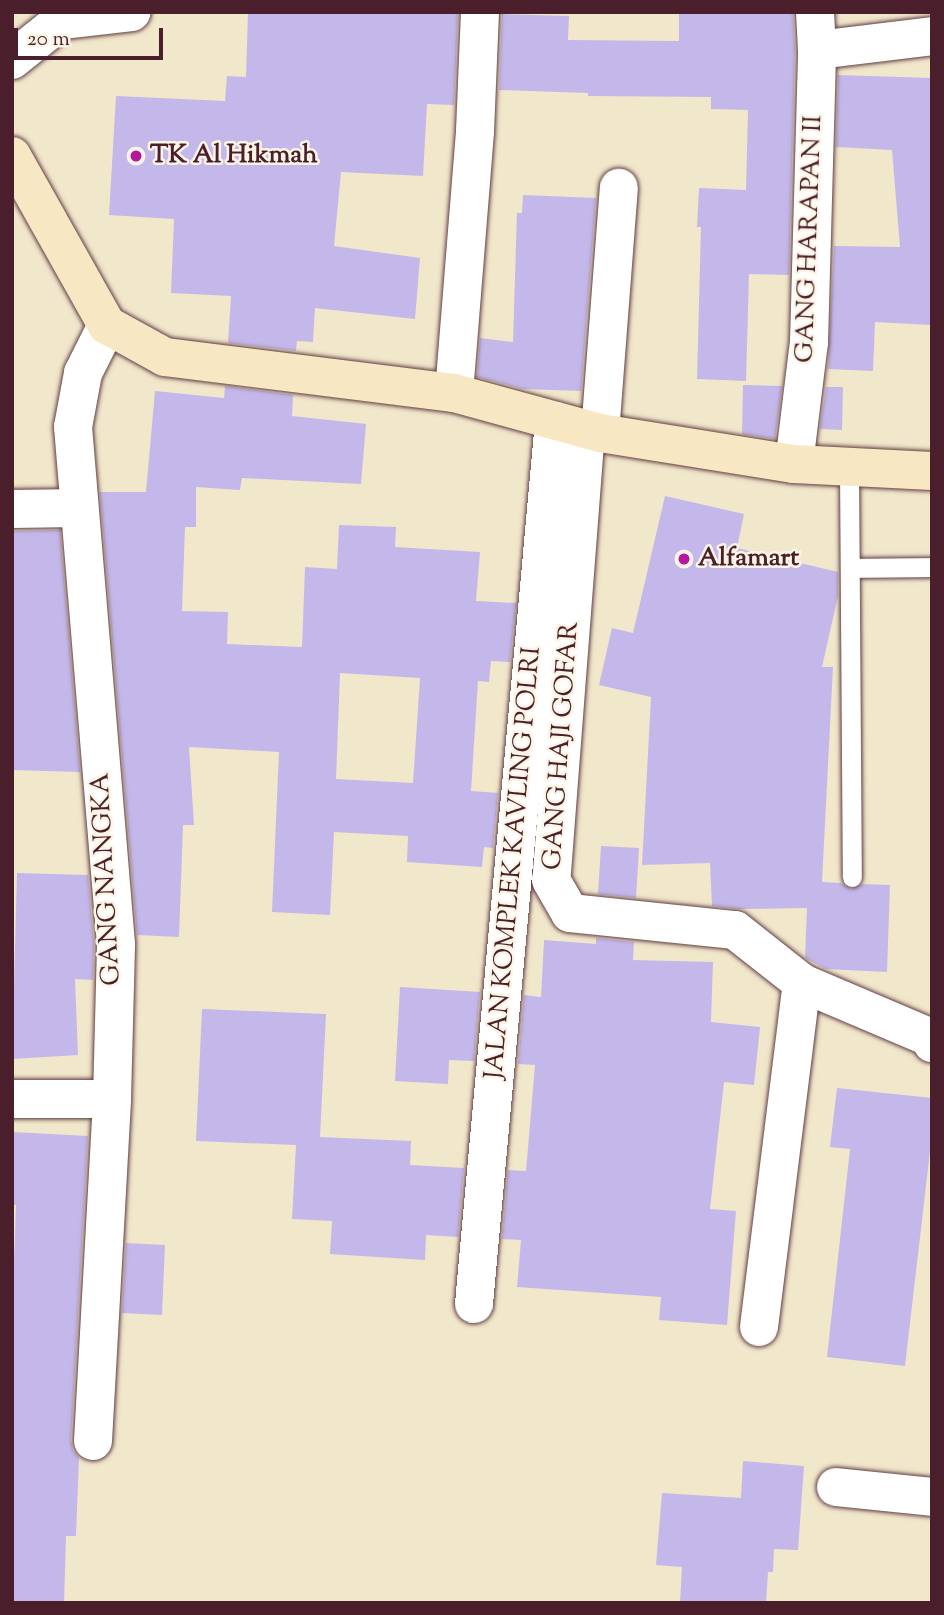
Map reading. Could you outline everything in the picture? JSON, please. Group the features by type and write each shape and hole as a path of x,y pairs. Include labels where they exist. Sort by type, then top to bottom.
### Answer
{"main road":[{"path":"12,156 107,325 165,357 454,393 580,428 794,464 932,471"}],"street":[{"path":"12,60 68,16 132,12"},
{"path":"454,393 475,131 480,12"},
{"name":"GANG HARAPAN II","path":"794,464 809,342 817,50 815,12"},
{"path":"817,50 932,36"},
{"path":"580,428 619,188"},
{"name":"GANG NANGKA","path":"93,1441 112,1099 116,944 73,427 83,373 107,325"},
{"name":"GANG HAJI GOFAR","path":"580,428 551,880 570,914 735,930 802,983 929,1037 932,1043"},
{"name":"JALAN KOMPLEK KAVLING POLRI","path":"474,1304 580,428"},
{"path":"12,509 79,508"},
{"path":"759,1326 802,983"},
{"path":"12,1099 112,1099"},
{"path":"836,1487 932,1497"}],"lane":[{"path":"849,467 852,877"},
{"path":"850,568 932,567"}],"building":[{"path":"248,12 458,12 454,105 427,104 423,176 341,172 334,246 420,258 415,319 315,308 313,342 297,341 296,351 228,343 231,296 171,293 174,219 109,215 116,96 225,101 227,76 246,77"},
{"path":"679,12 793,12 795,50 789,275 749,274 746,381 697,379 701,227 697,227 699,188 746,190 748,110 711,109 711,97 588,96 588,93 499,90 502,14 569,16 568,40 679,41"},
{"path":"838,75 932,78 932,325 875,322 873,371 828,369 834,246 900,247 892,150 836,147"},
{"path":"523,195 596,198 581,391 523,389 477,377 480,338 513,342 517,213 522,213"},
{"path":"743,385 782,386 775,439 742,434"},
{"path":"225,386 293,395 292,416 366,424 361,484 242,478 240,490 196,487 196,527 185,527 182,611 228,612 227,644 302,647 305,567 337,569 339,525 396,527 395,547 480,552 476,601 516,603 510,662 491,661 489,682 478,681 471,791 498,793 493,848 484,847 482,867 407,862 408,836 334,832 330,915 272,912 279,752 189,747 194,825 183,825 179,937 137,935 100,492 146,492 155,391 224,398","holes":["340,673 420,678 413,783 336,779"]},
{"path":"826,387 843,387 842,430 820,429"},
{"path":"665,496 744,514 737,548 838,572 838,596 822,667 833,667 822,882 841,883 851,889 862,884 890,885 887,972 826,969 805,958 807,908 740,909 712,906 710,863 642,865 651,697 599,685 612,628 633,633"},
{"path":"60,530 80,772 12,770 12,531"},
{"path":"601,846 639,848 636,898 598,894"},
{"path":"17,873 88,875 94,945 93,980 75,979 78,1055 12,1059"},
{"path":"596,938 634,942 633,960 713,962 711,1022 760,1027 754,1085 724,1082 710,1209 736,1211 727,1325 659,1320 661,1297 517,1287 521,1240 502,1239 508,1170 526,1171 535,1065 518,1064 524,995 541,997 544,940 596,944"},
{"path":"400,987 480,992 474,1061 449,1060 448,1084 395,1081"},
{"path":"202,1009 326,1014 320,1137 411,1141 410,1165 464,1168 458,1237 426,1235 425,1260 330,1254 332,1221 292,1219 296,1145 196,1141"},
{"path":"837,1088 932,1098 932,1134 905,1366 827,1357 850,1149 830,1147"},
{"path":"12,1132 88,1136 71,1440 73,1450 79,1458 76,1536 66,1536 64,1603 12,1603 12,1318 16,1205 12,1205"},
{"path":"126,1243 165,1245 162,1315 122,1313"},
{"path":"743,1461 804,1466 798,1550 774,1549 773,1572 768,1572 766,1603 680,1603 682,1567 656,1565 662,1493 741,1498"}],"place":[{"name":"TK Al Hikmah","path":"136,156"},
{"name":"Alfamart","path":"684,559"}]}
